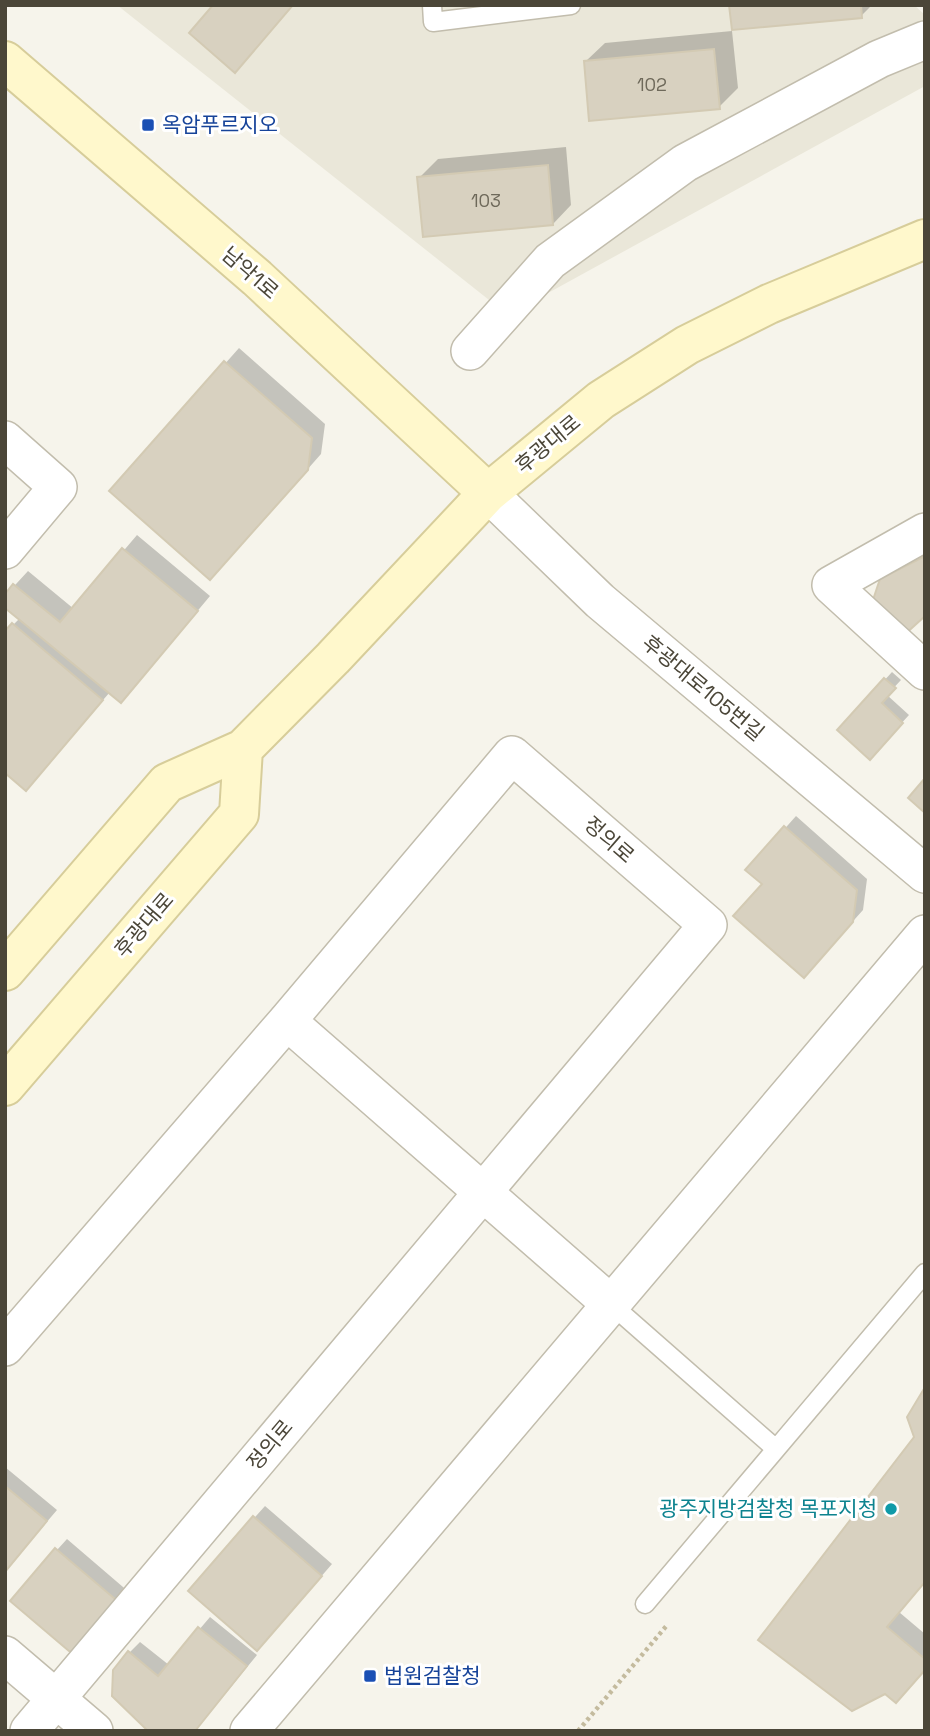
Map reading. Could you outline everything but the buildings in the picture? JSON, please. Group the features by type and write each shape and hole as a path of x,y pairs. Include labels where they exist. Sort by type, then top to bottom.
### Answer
{"street":[{"path":"470,351 550,261 685,163 880,59 925,40"},
{"name":"남악1로","path":"5,61 257,278 488,493"},
{"name":"후광대로","path":"5,971 167,783 243,749 333,658 488,493 601,400 687,345 769,304 925,239"},
{"path":"5,440 58,487 5,550"},
{"name":"후광대로105번길","path":"488,493 600,601 925,874"},
{"path":"925,532 831,585 925,671"},
{"name":"후광대로","path":"5,1086 239,814 243,749"},
{"name":"정의로","path":"5,1347 287,1021 512,754 708,925 29,1731"},
{"path":"249,1731 925,934"},
{"path":"287,1021 612,1305"},
{"path":"5,1655 94,1731"}],"lane":[{"path":"432,5 433,22 571,5"},
{"path":"645,1604 925,1273"},
{"path":"612,1305 776,1449"}],"path":[{"path":"578,1731 668,1624"}],"shaded area":[{"path":"117,5 914,5 925,15 925,86 508,315"}],"place":[{"name":"옥암푸르지오","path":"148,125"},
{"name":"광주지방검찰청 목포지청","path":"891,1509"},
{"name":"법원검찰청","path":"370,1676"}]}
